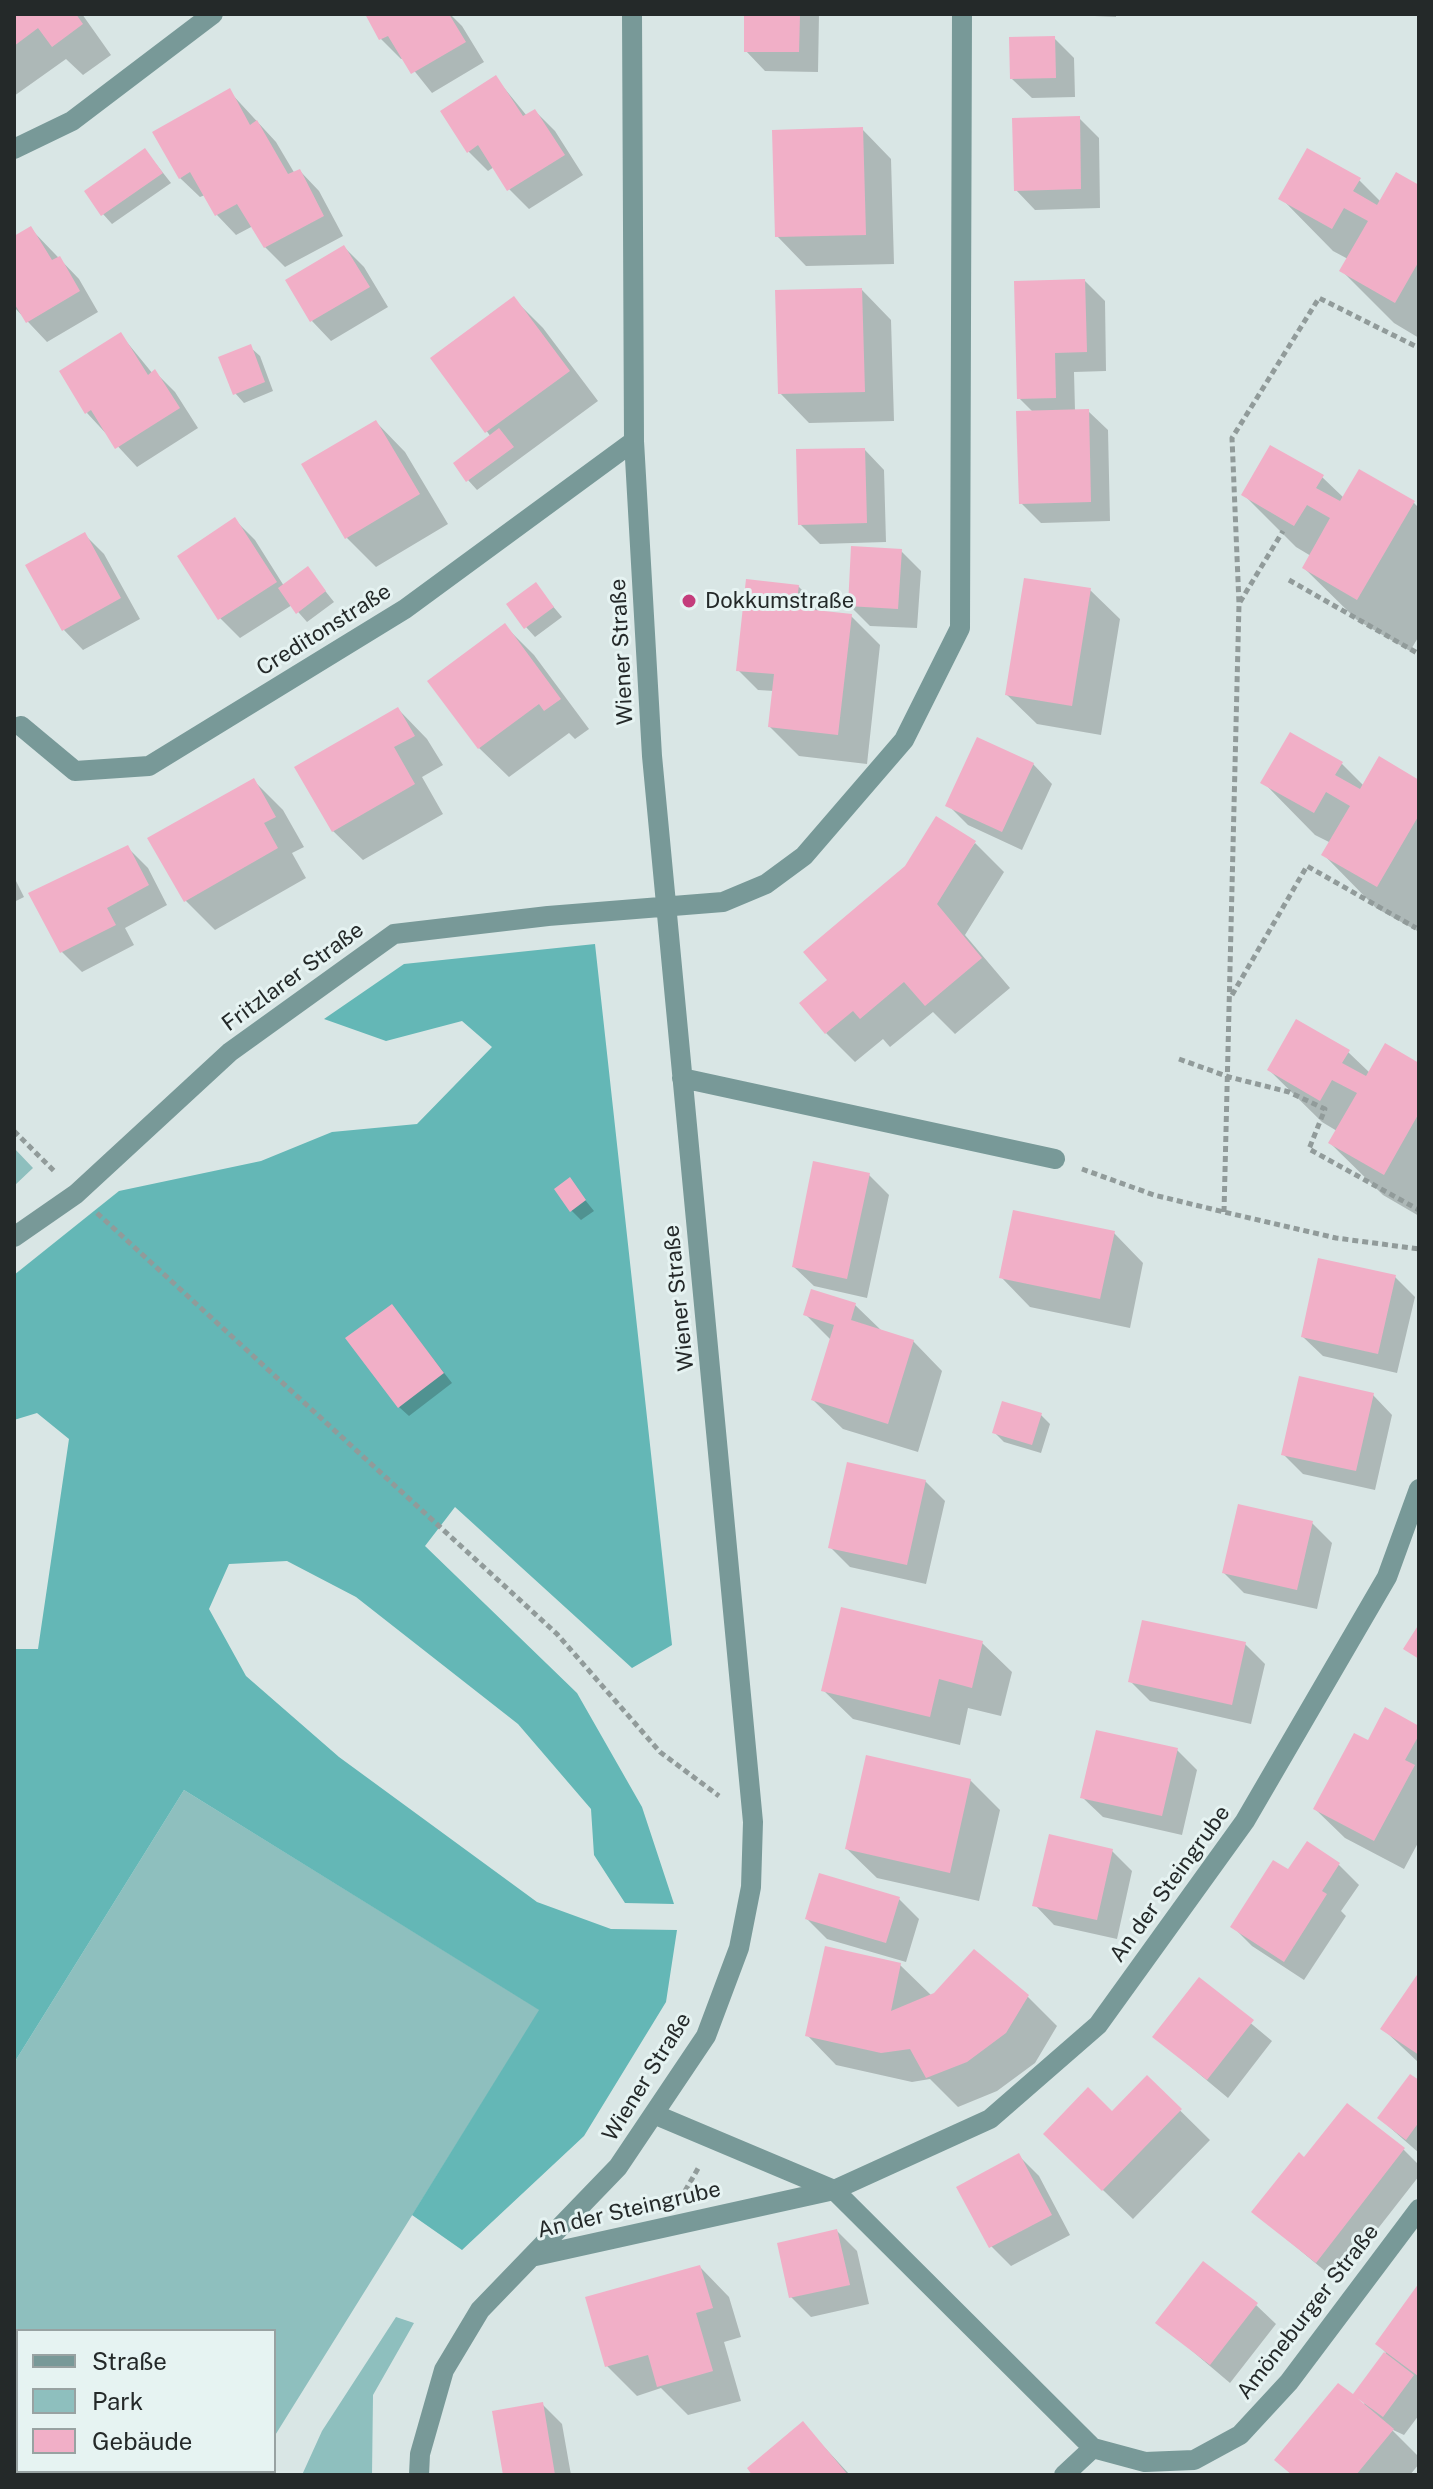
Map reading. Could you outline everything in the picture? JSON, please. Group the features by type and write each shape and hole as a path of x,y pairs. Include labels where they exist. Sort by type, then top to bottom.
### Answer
{"street":[{"path":"14,149 72,121 213,14"},
{"name":"Wiener Straße","path":"419,2475 420,2454 444,2370 480,2310 618,2167 656,2115 706,2036 739,1948 751,1887 753,1822 652,756 634,441 632,14"},
{"path":"666,906 723,902 766,884 804,856 904,740 960,628 962,14"},
{"name":"Creditonstraße","path":"21,726 75,771 149,766 405,609 634,441"},
{"name":"Fritzlarer Straße","path":"14,1237 76,1194 230,1052 394,934 666,906"},
{"path":"682,1078 1055,1159"},
{"name":"An der Steingrube","path":"528,2258 834,2190 990,2119 1098,2025 1245,1821 1387,1577 1419,1489"},
{"name":"An der Steingrube","path":"656,2115 834,2190"},
{"name":"Amöneburger Straße","path":"834,2190 1093,2448 1145,2462 1194,2460 1240,2435 1289,2382 1419,2209"},
{"path":"1064,2475 1093,2448"}],"path":[{"path":"1224,1212 1239,604 1232,438 1319,298 1419,348"},
{"path":"1239,604 1283,531"},
{"path":"1289,580 1419,654"},
{"path":"1231,996 1307,866 1416,928"},
{"path":"1179,1059 1229,1077 1289,1092 1325,1109 1309,1149 1419,1210"},
{"path":"14,1131 76,1194 557,1634 660,1752 753,1822"},
{"path":"1055,1159 1154,1195 1336,1238 1419,1249"},
{"path":"684,2193 705,2156"}],"green space":[{"path":"14,1148 33,1168 14,1186"},
{"path":"184,1790 540,2010 276,2434 276,2329 16,2329 16,2376 14,2374 14,2063"},
{"path":"396,2317 414,2323 373,2395 372,2475 302,2475 322,2431"},
{"path":"174,2473 252,2473 250,2475"}],"shaded area":[{"path":"595,944 672,1645 632,1668 455,1507 425,1546 577,1693 642,1807 674,1904 625,1903 594,1855 591,1809 518,1724 356,1597 287,1561 229,1564 209,1609 246,1676 339,1757 537,1902 611,1929 677,1930 666,2002 584,2136 462,2250 412,2215 539,2010 184,1790 14,2063 14,1649 38,1649 69,1439 37,1413 14,1420 14,1275 119,1191 261,1161 332,1132 417,1124 492,1047 462,1021 386,1041 324,1019 404,964"}],"building":[{"path":"14,14 76,14 83,24 52,47 38,28 14,46"},
{"path":"365,14 449,14 466,42 411,74 388,36 379,40"},
{"path":"744,14 800,14 799,52 744,52"},
{"path":"1055,36 1056,78 1010,79 1009,37"},
{"path":"496,75 523,116 535,109 565,155 507,191 478,145 467,153 440,111"},
{"path":"230,88 250,125 257,120 288,174 300,169 324,216 264,248 237,204 215,216 190,172 179,179 152,132"},
{"path":"1080,116 1081,189 1014,191 1012,118"},
{"path":"863,127 866,235 775,237 772,130"},
{"path":"145,148 163,173 101,216 84,191"},
{"path":"1307,148 1361,178 1353,191 1377,205 1396,172 1419,185 1419,261 1395,303 1339,271 1368,221 1344,208 1332,229 1278,199"},
{"path":"31,226 52,260 60,256 80,291 26,323 14,303 14,236"},
{"path":"344,245 370,287 310,322 285,280"},
{"path":"1085,279 1087,352 1055,353 1056,398 1017,399 1014,281"},
{"path":"862,288 865,392 778,394 775,290"},
{"path":"514,296 570,371 485,433 430,358"},
{"path":"121,332 148,375 155,369 180,408 115,449 91,410 85,414 59,371"},
{"path":"251,344 265,382 233,395 218,357"},
{"path":"1089,409 1091,502 1019,504 1016,411"},
{"path":"376,420 420,494 345,539 301,464"},
{"path":"499,428 514,447 466,482 453,463"},
{"path":"1270,445 1324,475 1316,488 1340,501 1359,469 1415,501 1357,600 1302,568 1330,518 1307,505 1294,526 1241,495"},
{"path":"865,448 867,523 798,525 796,449"},
{"path":"235,517 277,582 218,620 177,556"},
{"path":"85,532 121,598 62,631 25,565"},
{"path":"851,546 902,549 898,609 848,606"},
{"path":"308,566 326,591 296,614 278,588"},
{"path":"1024,578 1091,588 1072,706 1005,695"},
{"path":"746,579 799,585 796,608 852,614 838,735 768,727 774,674 736,671"},
{"path":"536,582 554,607 524,629 506,604"},
{"path":"505,623 561,699 544,711 539,704 478,749 427,681"},
{"path":"398,707 415,736 394,747 415,784 332,832 294,767"},
{"path":"1290,732 1343,762 1335,775 1360,789 1379,756 1419,780 1419,815 1377,887 1321,855 1350,806 1326,792 1314,813 1260,783"},
{"path":"977,737 1034,763 1002,832 945,806"},
{"path":"254,778 276,817 264,823 278,848 184,902 147,838"},
{"path":"936,816 976,841 937,904 982,958 925,1006 904,982 860,1019 853,1011 825,1034 799,1003 827,980 803,952 905,866"},
{"path":"128,845 149,885 107,908 116,925 60,953 28,893"},
{"path":"1296,1019 1350,1050 1342,1063 1366,1076 1385,1043 1419,1063 1419,1113 1384,1175 1328,1143 1357,1093 1332,1080 1320,1101 1267,1070"},
{"path":"813,1161 870,1173 847,1279 792,1267"},
{"path":"570,1177 586,1200 570,1212 554,1189"},
{"path":"1013,1210 1115,1231 1100,1299 999,1278"},
{"path":"1318,1258 1396,1275 1378,1354 1301,1337"},
{"path":"811,1289 856,1303 851,1320 914,1340 888,1424 811,1400 834,1325 803,1315"},
{"path":"392,1304 444,1373 398,1408 345,1338"},
{"path":"1299,1376 1374,1393 1356,1471 1281,1455"},
{"path":"1002,1401 1042,1413 1032,1445 992,1433"},
{"path":"847,1462 926,1480 907,1565 828,1548"},
{"path":"1238,1504 1313,1521 1297,1590 1222,1573"},
{"path":"841,1607 983,1641 972,1688 939,1679 930,1717 821,1691"},
{"path":"1142,1620 1246,1642 1232,1705 1128,1682"},
{"path":"1419,1624 1419,1659 1403,1649"},
{"path":"1385,1707 1419,1726 1419,1735 1405,1760 1415,1765 1374,1841 1313,1809 1354,1733 1368,1740"},
{"path":"1096,1730 1178,1748 1162,1816 1080,1798"},
{"path":"866,1755 971,1779 950,1873 845,1849"},
{"path":"1049,1834 1113,1849 1097,1920 1032,1906"},
{"path":"1307,1841 1340,1863 1322,1891 1327,1894 1284,1962 1230,1927 1273,1860 1288,1869"},
{"path":"819,1873 900,1897 886,1943 805,1919"},
{"path":"825,1946 901,1963 891,2011 934,1993 974,1949 1029,1995 1006,2033 967,2062 926,2078 910,2049 881,2053 805,2036"},
{"path":"1419,1972 1419,2055 1380,2029"},
{"path":"1199,1977 1254,2020 1207,2080 1152,2037"},
{"path":"1410,2074 1419,2080 1419,2122 1406,2140 1377,2118"},
{"path":"1147,2075 1182,2109 1102,2191 1043,2134 1088,2087 1112,2111"},
{"path":"1347,2103 1405,2148 1316,2263 1251,2212 1299,2152 1304,2157"},
{"path":"1019,2153 1052,2215 989,2248 956,2187"},
{"path":"837,2229 850,2285 789,2298 777,2243"},
{"path":"1203,2261 1258,2303 1210,2365 1155,2323"},
{"path":"700,2265 713,2308 696,2313 713,2371 657,2387 648,2355 605,2367 585,2297"},
{"path":"1419,2283 1419,2374 1418,2376 1375,2344"},
{"path":"1384,2352 1414,2375 1383,2417 1357,2398 1394,2429 1356,2475 1292,2475 1274,2460 1338,2383 1353,2394"},
{"path":"543,2402 555,2475 503,2475 492,2411"},
{"path":"803,2421 848,2475 752,2475 747,2468"}],"place":[{"name":"Dokkumstraße","path":"689,601"}]}
